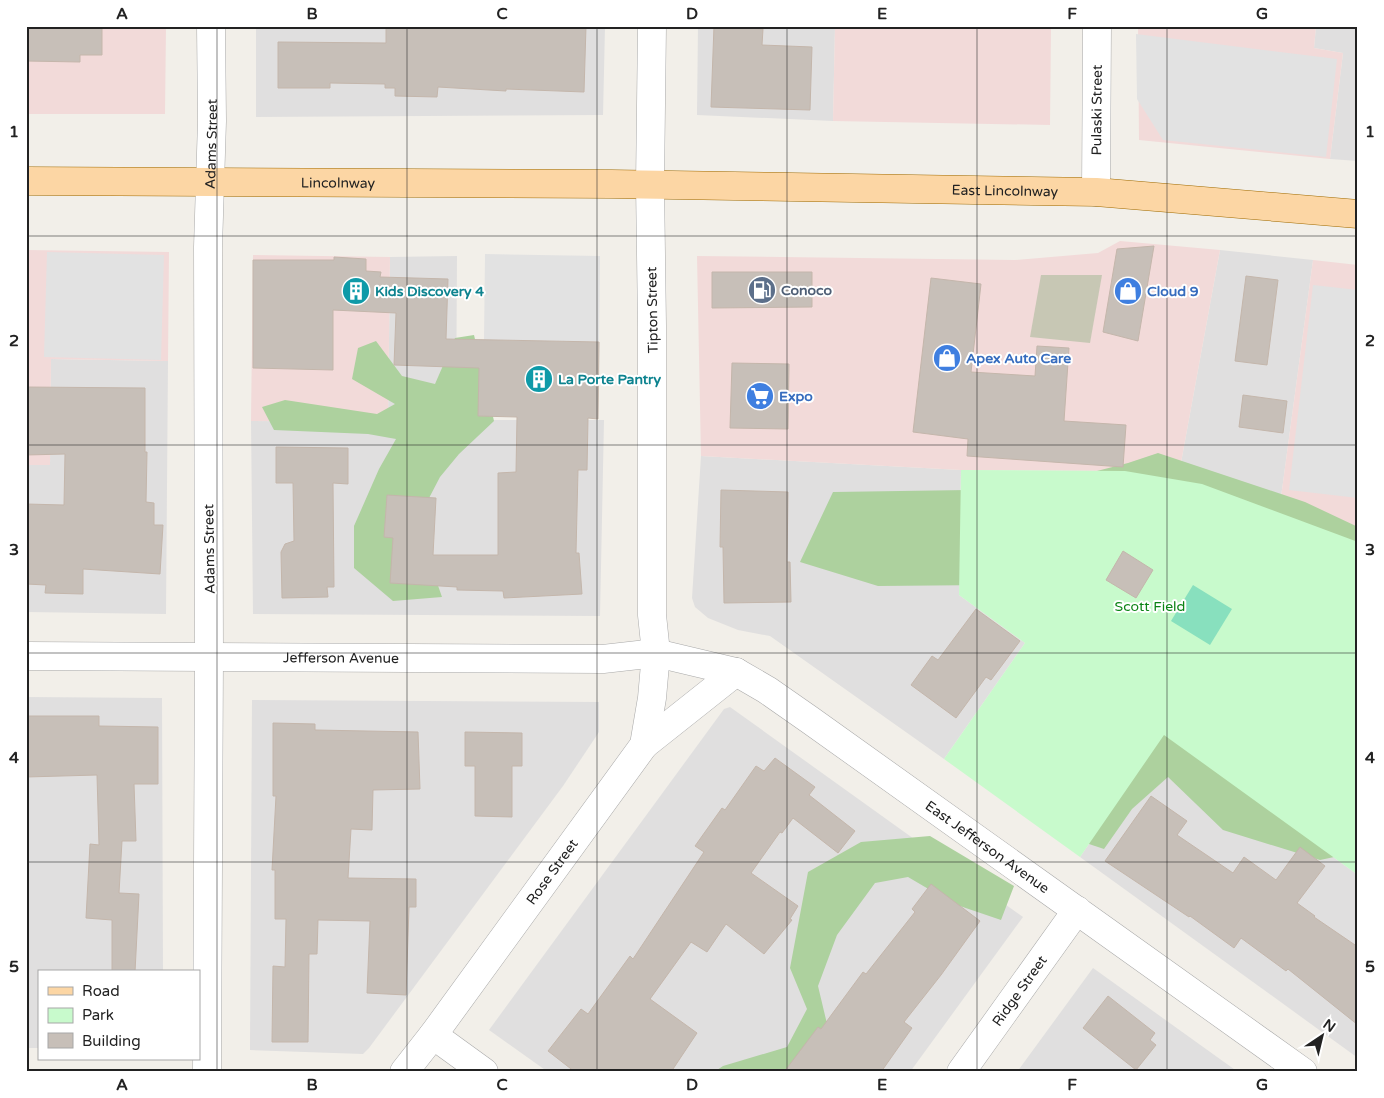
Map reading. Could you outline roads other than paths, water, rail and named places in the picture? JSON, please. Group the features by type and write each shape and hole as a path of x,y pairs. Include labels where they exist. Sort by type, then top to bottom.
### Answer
{"main road":[{"name":"Lincolnway","path":"26,181 650,184"},
{"name":"East Lincolnway","path":"650,184 1096,192 1358,214"}],"street":[{"name":"Adams Street","path":"207,1072 208,246 212,107 211,26"},
{"name":"Tipton Street","path":"652,26 650,184 652,615 656,653"},
{"name":"Pulaski Street","path":"1096,192 1097,26"},
{"name":"Jefferson Avenue","path":"26,656 603,659 656,653"},
{"name":"East Jefferson Avenue","path":"656,653 736,672 767,690 1303,1072"},
{"name":"Rose Street","path":"404,1072 644,745 652,698 656,653"},
{"path":"644,745 736,672"},
{"name":"Ridge Street","path":"961,1072 1077,910"},
{"path":"433,1035 484,1072"}],"place":[{"name":"Conoco","path":"762,290"},
{"name":"Kids Discovery 4","path":"356,291"},
{"name":"Cloud 9","path":"1128,291"},
{"name":"Apex Auto Care","path":"947,358"},
{"name":"La Porte Pantry","path":"539,379"},
{"name":"Expo","path":"760,396"}],"park label":[{"name":"Scott Field","path":"1150,606"}]}
